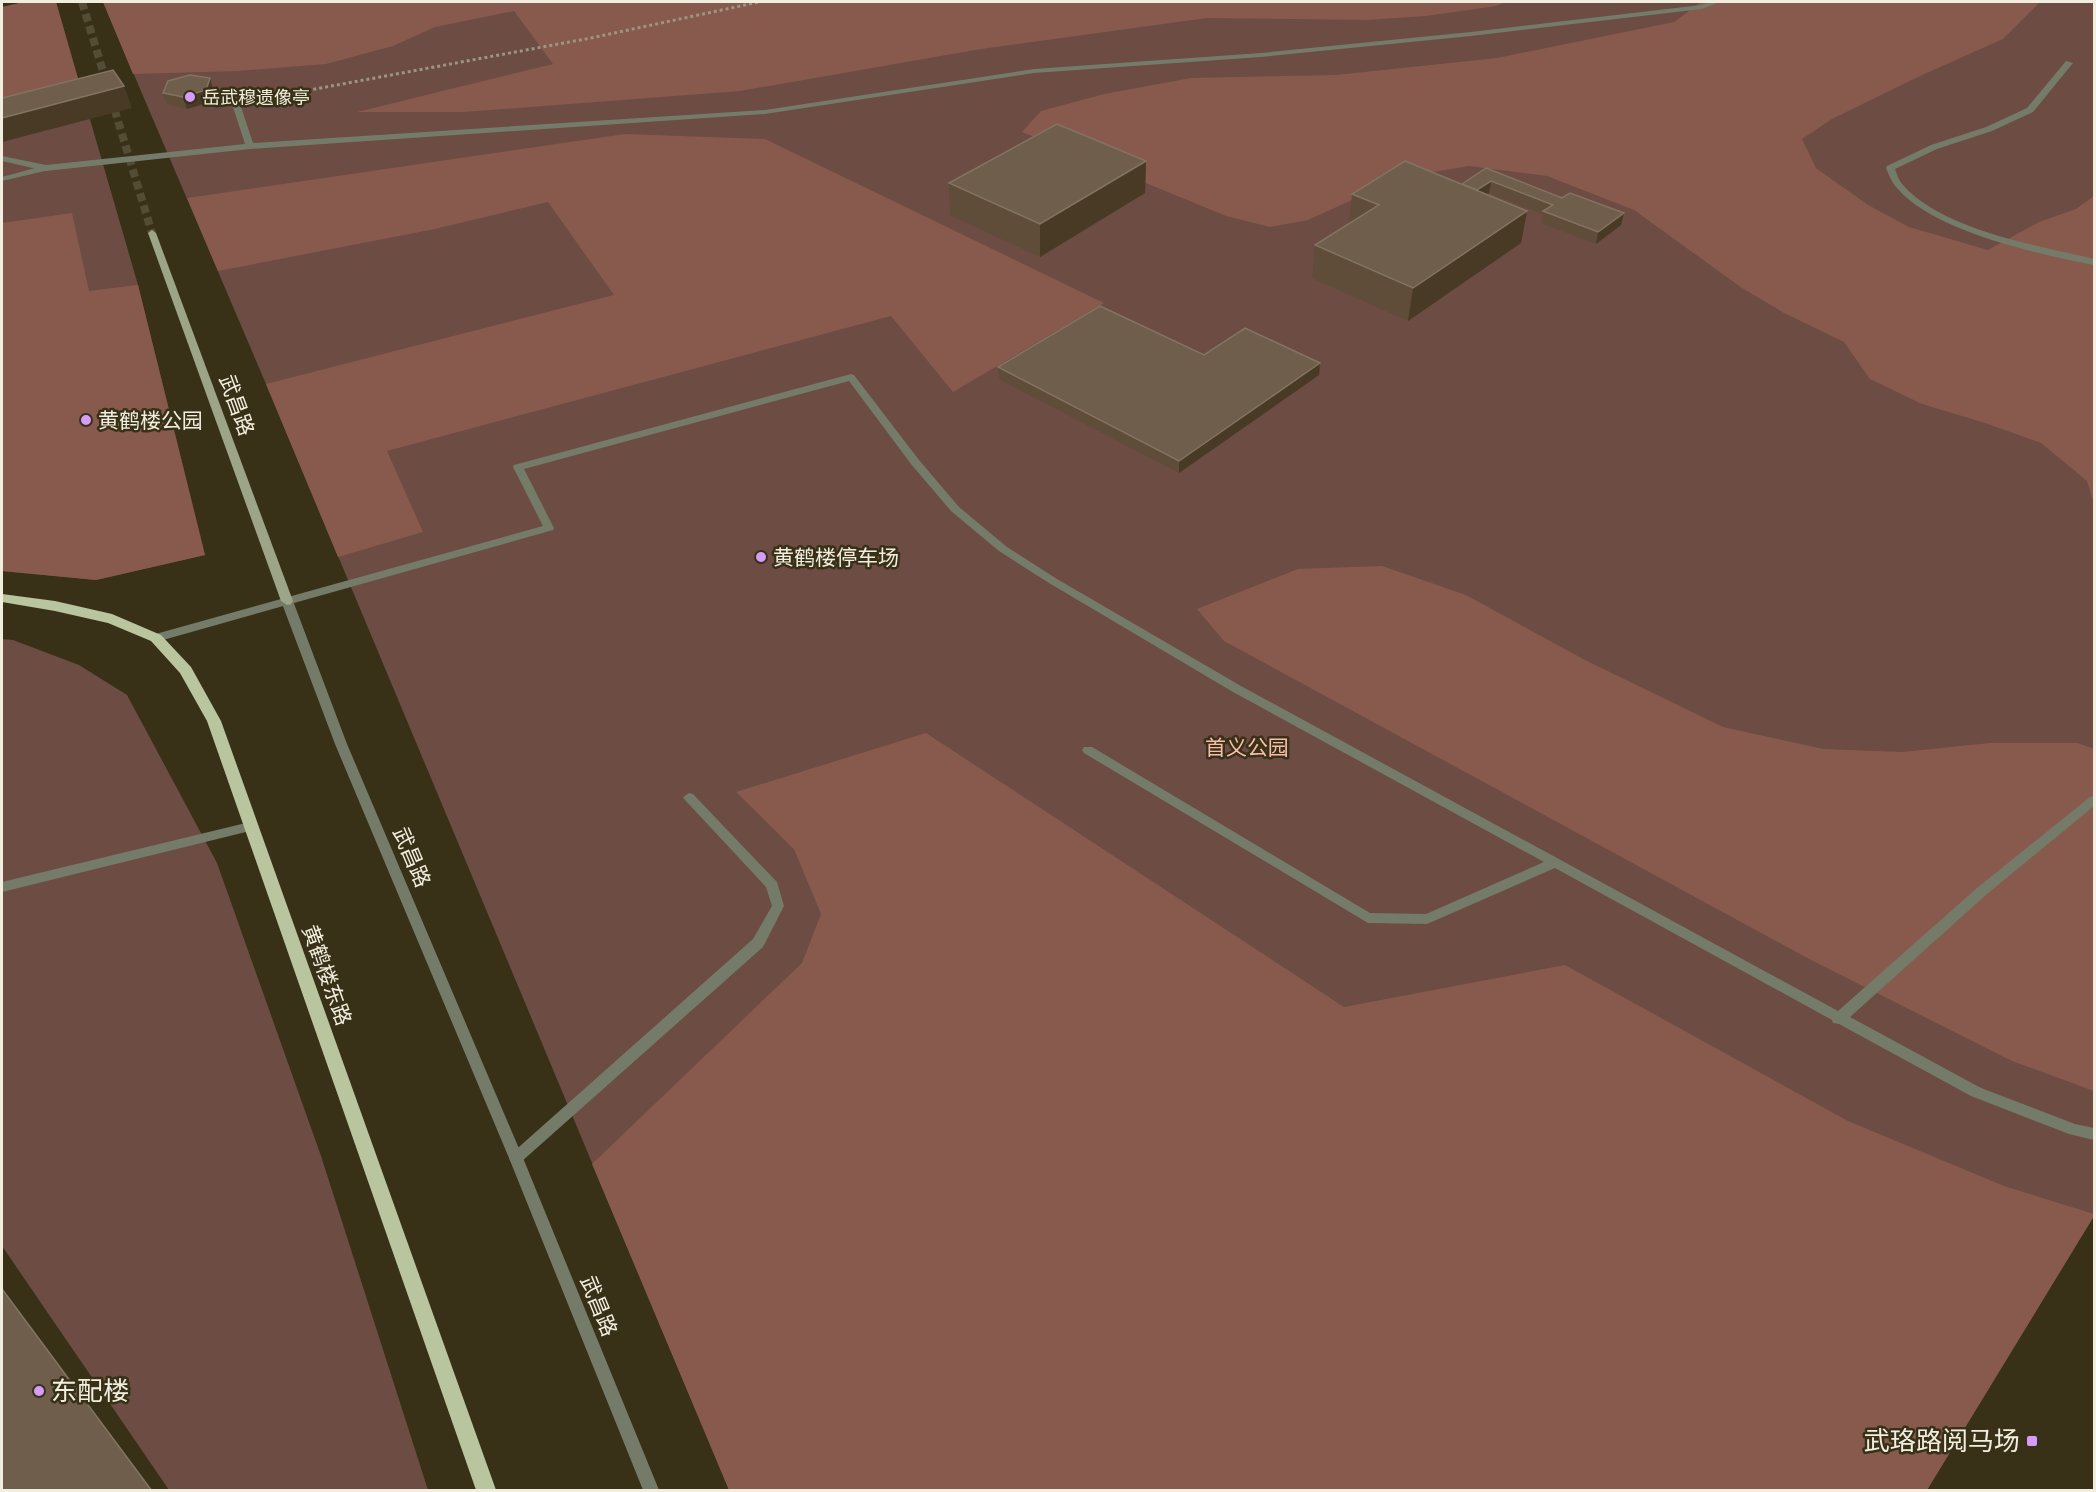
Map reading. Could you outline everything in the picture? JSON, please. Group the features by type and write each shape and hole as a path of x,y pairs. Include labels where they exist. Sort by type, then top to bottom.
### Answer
{"main road":[{"name":"黄鹤楼东路","path":"2,598 55,606 112,619 156,638 186,670 214,721 486,1491"}],"street":[{"path":"2,179 46,168 250,146 765,112 1034,71 1261,54 1471,34 1702,7 1716,2"},
{"path":"2069,63 2030,110 1989,129 1934,147 1890,168 1900,188 1928,210 1977,231 2094,262"},
{"path":"236,104 250,146"},
{"path":"2,159 46,168"},
{"name":"武昌路","path":"152,233 286,601 341,744 516,1158 651,1491"},
{"path":"156,638 549,528 518,467 851,377 915,462 955,509 1003,549 1053,581 1237,689 1838,1019 1976,1092 2074,1130 2094,1134"},
{"path":"1088,750 1368,918 1427,919 1554,863"},
{"path":"516,1158 758,943 778,906 772,885 689,797"},
{"path":"1838,1019 1982,891 2094,800"},
{"path":"2,887 250,827"}],"path":[{"path":"236,104 591,38 759,2"}],"green space":[{"name":"黄鹤楼公园","path":"24,2 56,2 138,285 205,555 96,580 2,571 2,7"},
{"name":"首义公园","path":"103,2 2094,2 2094,1216 1927,1490 729,1490 266,384"},
{"path":"2,639 13,640 79,665 127,695 217,863 321,1156 428,1490 169,1490 2,1246"}],"shaded area":[{"path":"24,2 56,2 80,86 2,112 2,7"},
{"path":"103,2 1507,2 1496,6 1426,16 1367,20 1207,18 981,49 740,91 464,112 357,112 553,64 514,11 435,27 393,46 326,64 238,71 133,74"},
{"path":"1701,2 2040,2 2003,39 1832,119 1802,139 1816,168 1868,205 1909,227 1988,250 2039,222 2076,209 2094,196 2094,504 2087,481 2041,443 1922,404 1870,379 1844,342 1784,313 1742,288 1634,210 1547,176 1469,166 1403,177 1308,220 1270,227 1226,216 1022,132 1041,111 1104,94 1191,78 1336,75 1497,58 1674,22"},
{"path":"625,134 765,139 1104,303 953,392 891,316 387,451 423,532 338,557 266,384 614,295 548,202 435,229 218,271 187,198"},
{"name":"黄鹤楼公园","path":"72,213 89,291 138,285 205,555 96,580 2,571 2,223"},
{"path":"1382,566 1466,595 1585,660 1723,727 1823,749 1902,752 1990,743 2078,743 2094,749 2094,1091 2012,1061 1811,960 1224,641 1197,609 1298,569"},
{"path":"926,733 1344,1007 1565,965 1848,1121 2004,1186 2094,1214 2094,1216 1927,1490 729,1490 592,1164 802,963 821,914 794,849 736,792"}],"building":[{"path":"113,70 124,86 2,118 2,98"},
{"path":"190,75 210,78 206,90 183,97 163,93 168,81"},
{"path":"1057,124 1146,161 1040,224 949,183"},
{"path":"1405,161 1527,211 1413,288 1315,245 1379,205 1352,194"},
{"path":"1486,168 1562,198 1570,193 1624,213 1598,232 1543,211 1553,205 1491,181 1477,190 1462,184"},
{"path":"1100,306 1204,355 1245,328 1320,363 1179,461 998,367"},
{"name":"东配楼","path":"2,1289 152,1491 2,1491"}],"tunnel":[{"path":"82,2 152,233"}],"place":[{"name":"岳武穆遗像亭","path":"190,97"},
{"name":"黄鹤楼公园","path":"86,420"},
{"name":"黄鹤楼停车场","path":"761,557"},
{"name":"东配楼","path":"39,1391"},
{"name":"武珞路阅马场","path":"2032,1441"}]}
